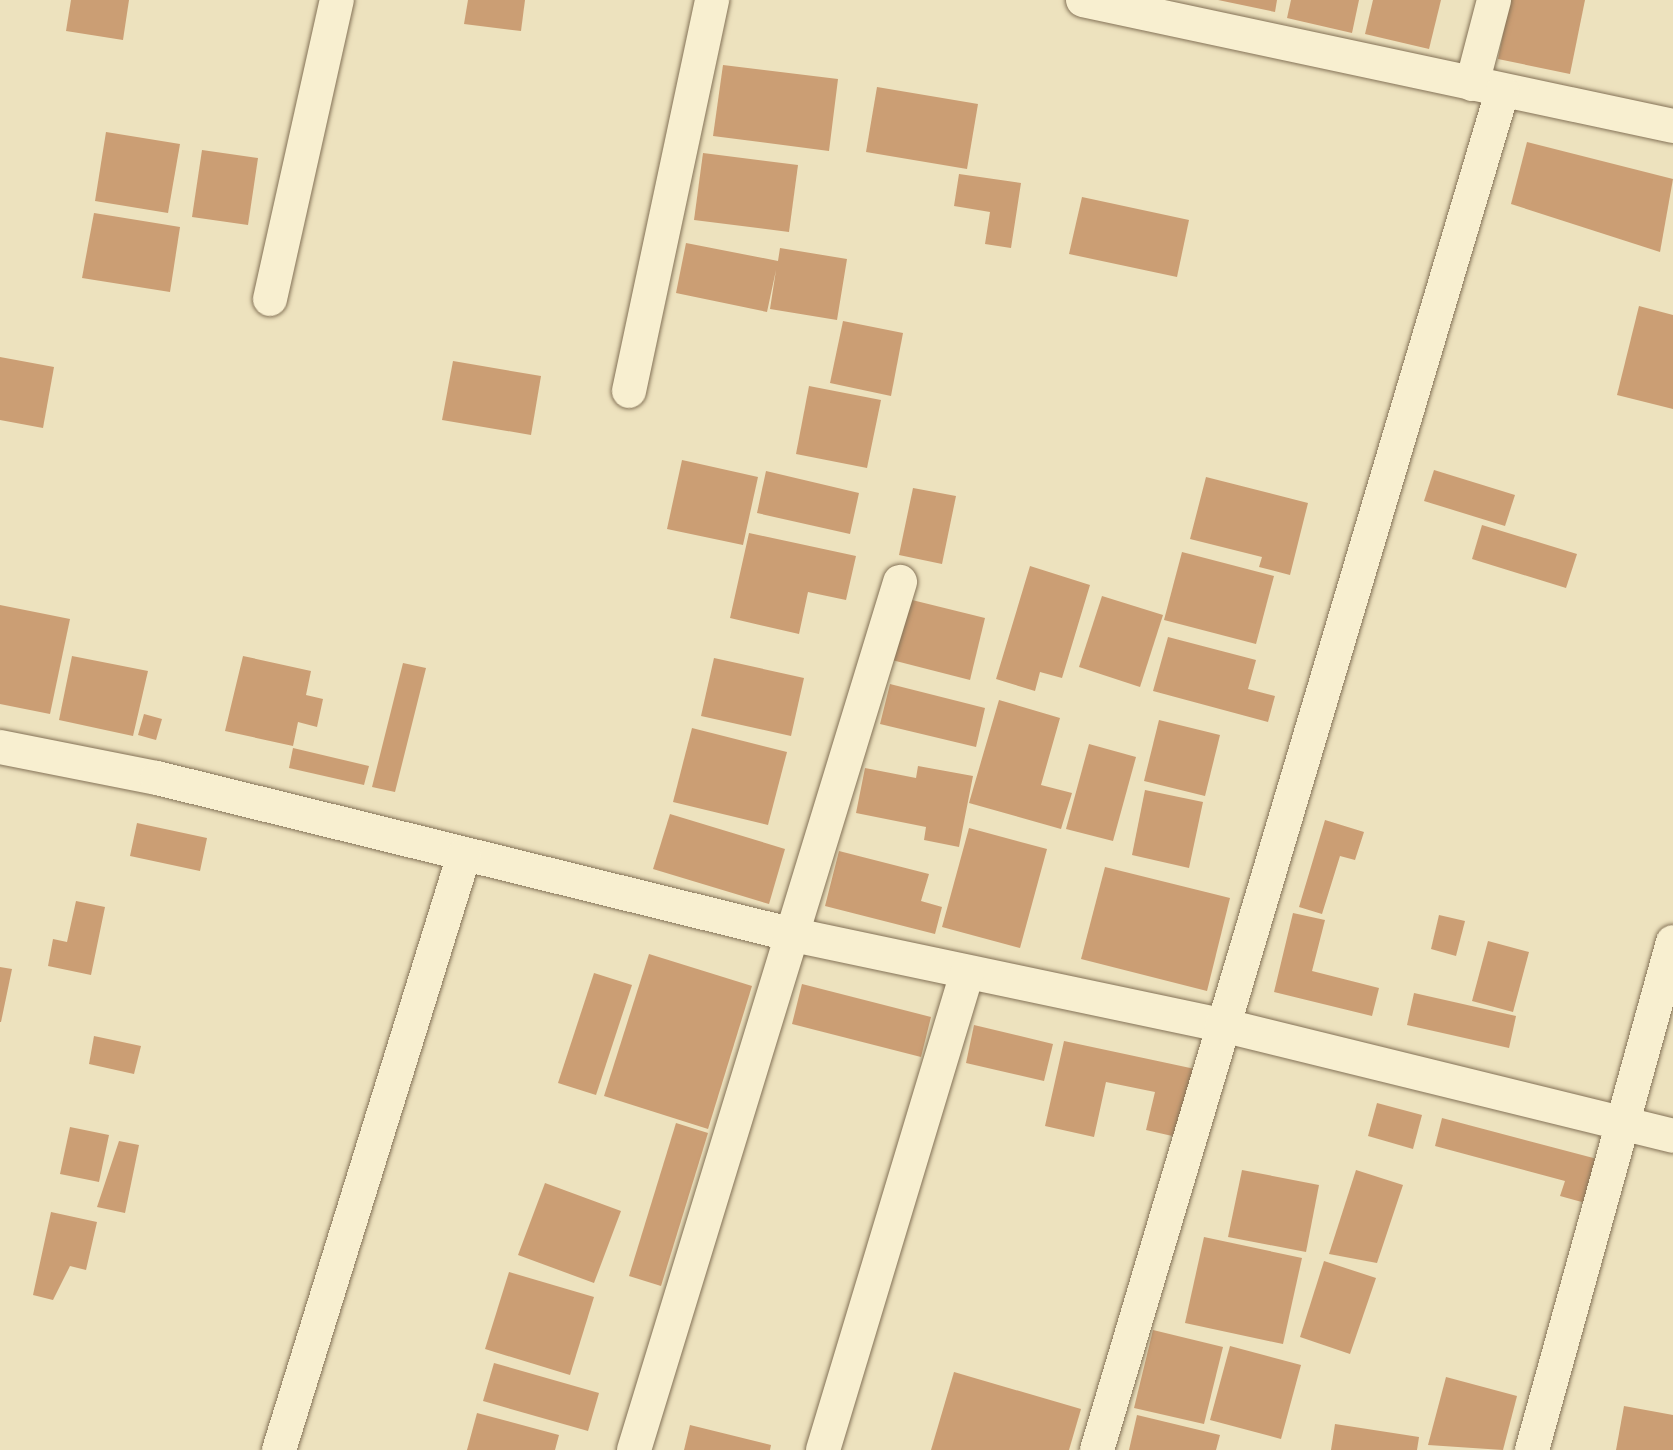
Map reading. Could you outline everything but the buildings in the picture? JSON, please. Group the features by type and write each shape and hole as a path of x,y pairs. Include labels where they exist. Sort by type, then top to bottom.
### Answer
{"street":[{"path":"270,299 337,0"},
{"path":"629,391 712,0"},
{"path":"1097,1450 1222,1025 1487,88 1494,0"},
{"path":"1103,2 1487,88 1673,126"},
{"path":"634,1450 900,582"},
{"path":"0,747 794,935 1222,1025 1673,1136"},
{"path":"279,1450 464,855"},
{"path":"1532,1450 1673,942"},
{"path":"823,1450 967,972"}]}
